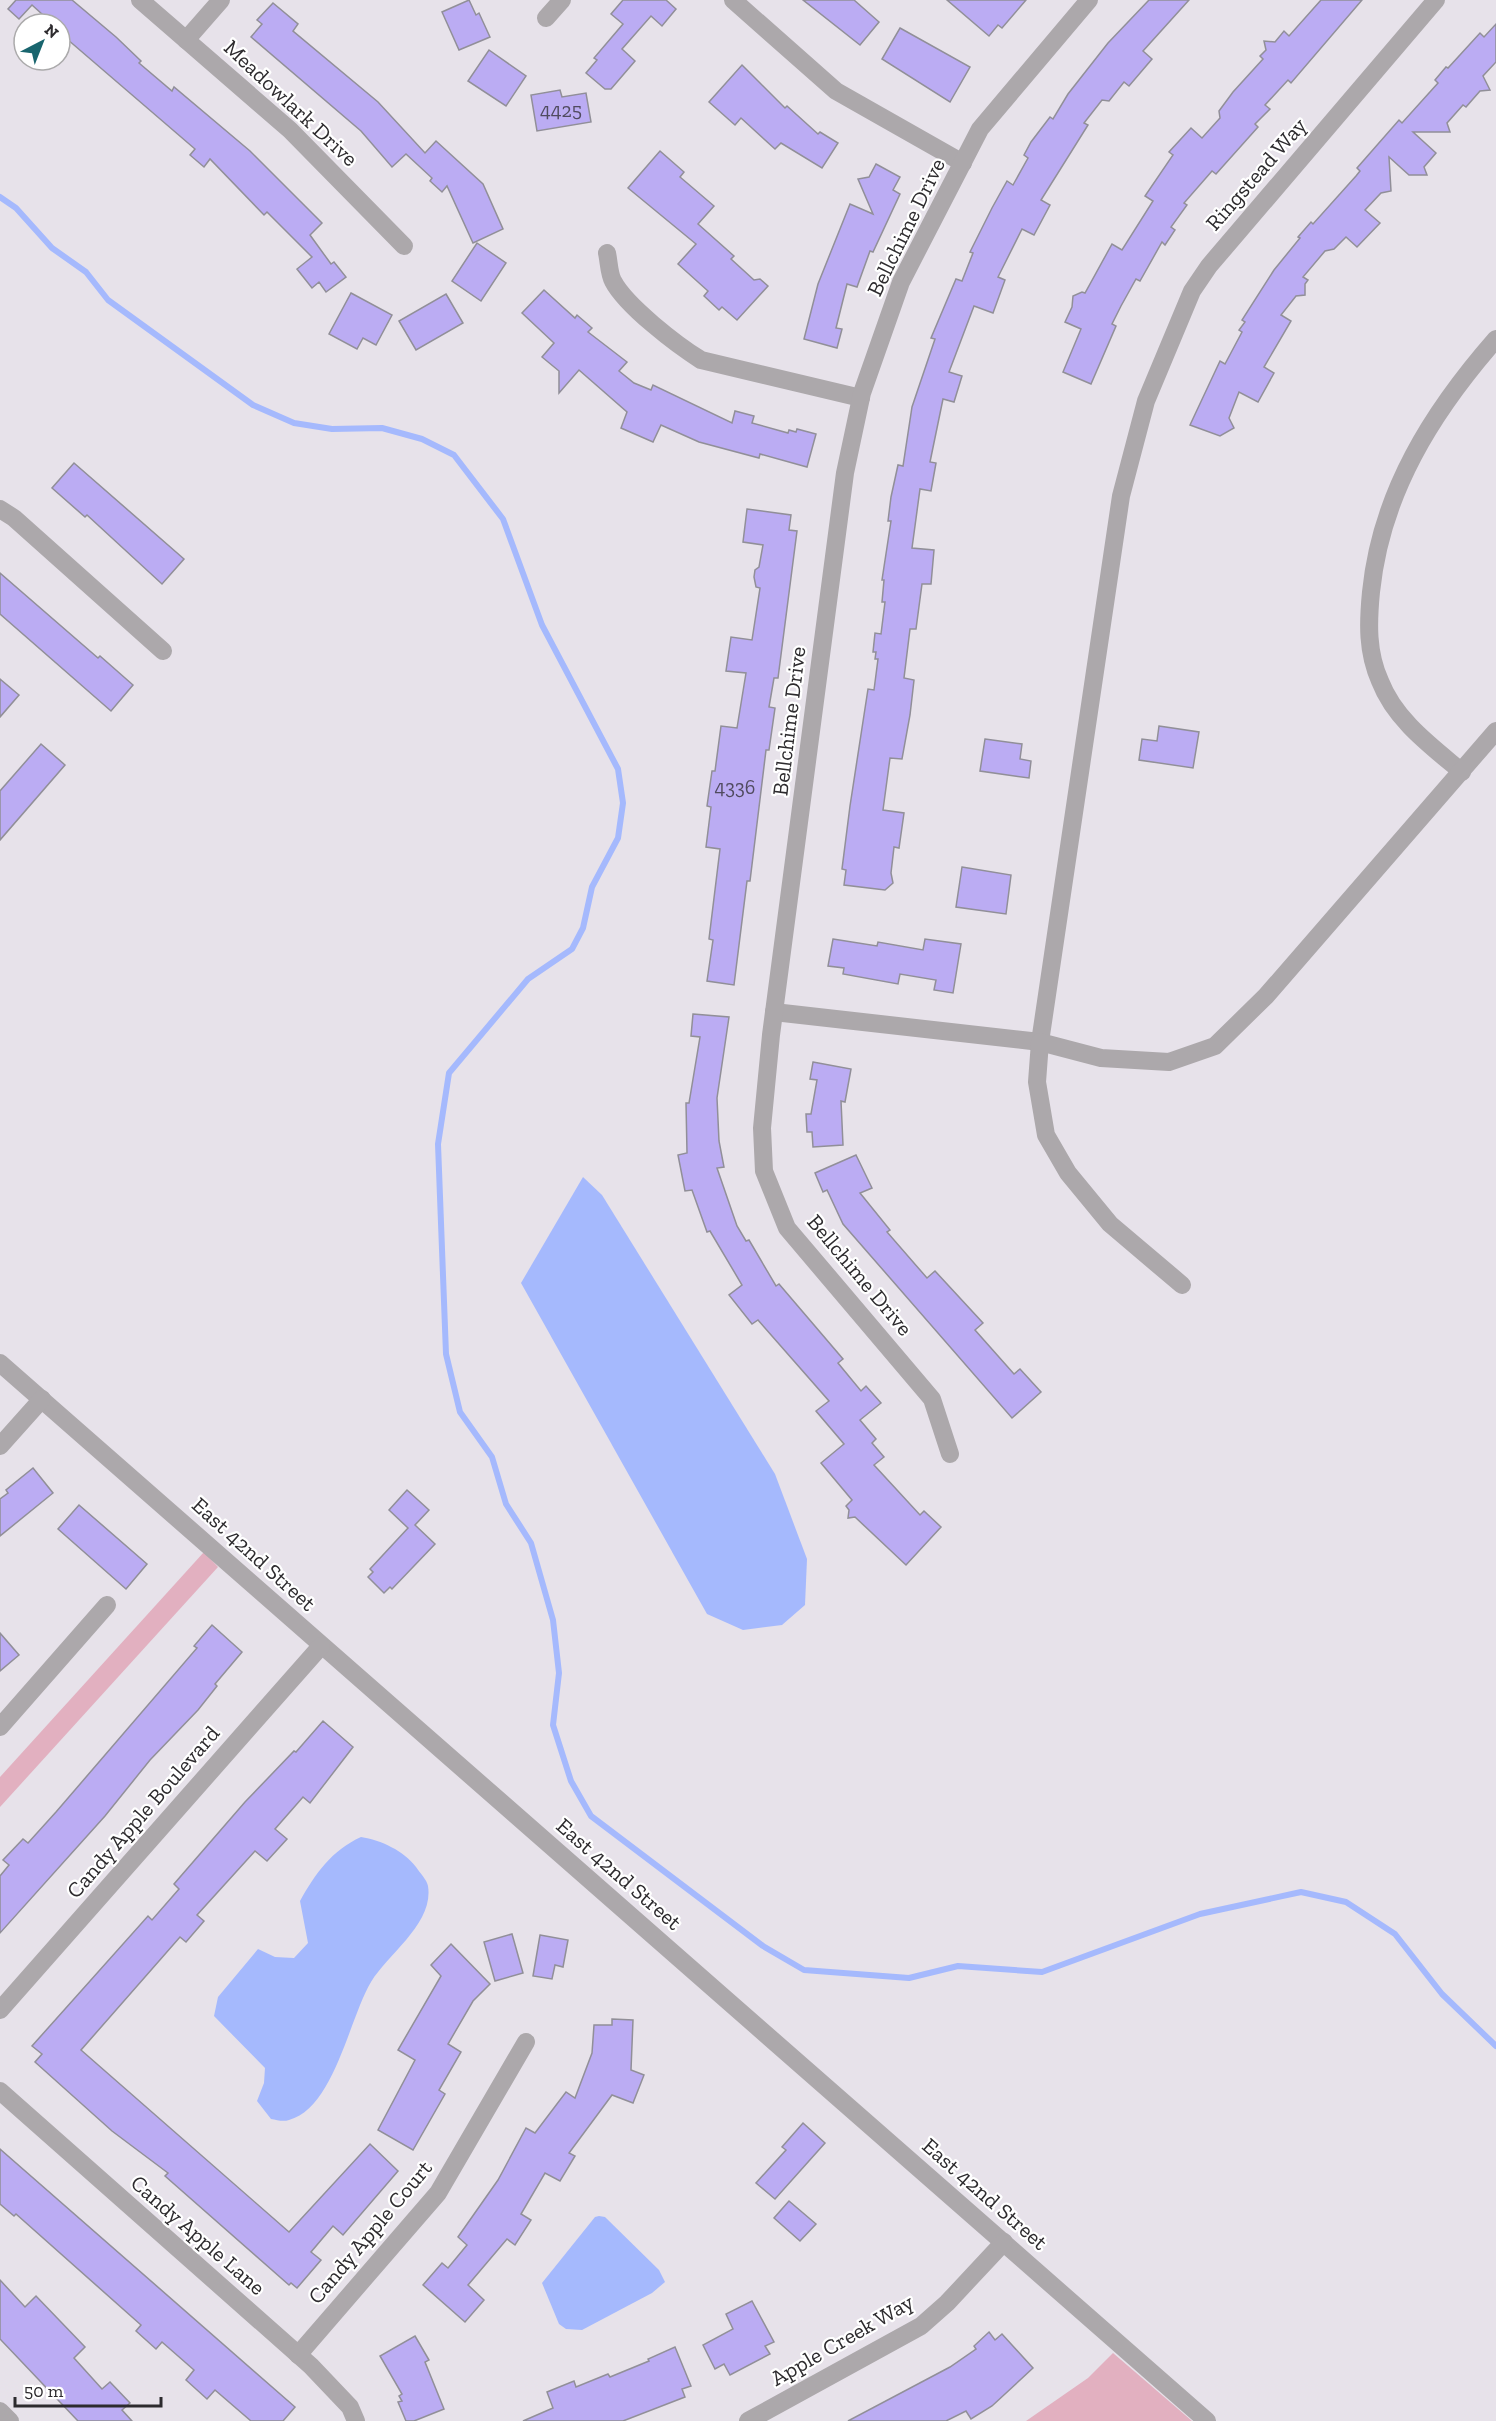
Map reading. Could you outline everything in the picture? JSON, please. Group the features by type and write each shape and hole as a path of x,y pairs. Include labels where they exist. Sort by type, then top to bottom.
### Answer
{"street":[{"name":"Meadowlark Drive","path":"140,0 290,130 404,246"},
{"path":"186,40 221,0"},
{"path":"546,18 562,0"},
{"path":"734,0 836,91 963,163"},
{"name":"Bellchime Drive","path":"950,1454 932,1399 788,1228 764,1171 762,1128 774,1012 845,473 861,398 902,282 980,129 1089,0"},
{"name":"Ringstead Way","path":"1182,1285 1110,1224 1068,1173 1046,1135 1037,1082 1040,1042 1121,496 1146,401 1192,291 1209,266 1437,0"},
{"path":"607,253 612,280 624,296 678,346 701,360 861,398"},
{"path":"1461,772 1405,720 1380,683 1370,652 1370,605 1378,547 1404,472 1448,399 1496,339"},
{"path":"0,509 14,518 163,651"},
{"path":"774,1012 907,1029 1040,1042 1101,1058 1169,1062 1215,1046 1266,996 1496,731"},
{"name":"East 42nd Street","path":"2,1369 42,1399 1207,2421"},
{"path":"0,1446 42,1399"},
{"path":"0,1727 107,1605"},
{"name":"Candy Apple Boulevard","path":"0,2010 321,1646"},
{"name":"Candy Apple Court","path":"298,2355 438,2193 526,2042"},
{"name":"Candy Apple Lane","path":"0,2091 339,2393 350,2407 356,2421"},
{"name":"Apple Creek Way","path":"748,2421 921,2326 947,2303 1004,2242"},
{"path":"0,2411 10,2421"}],"shaded area":[{"path":"204,1552 218,1567 0,1807 0,1777"},
{"path":"1113,2353 1192,2421 1026,2421 1088,2378"}],"water":[{"path":"583,1177 602,1195 775,1474 807,1559 805,1605 782,1625 743,1630 707,1614 521,1283"},
{"path":"361,1837 392,1847 416,1867 428,1886 428,1900 424,1913 408,1937 371,1982 339,2060 318,2099 305,2112 289,2120 271,2119 257,2101 264,2083 265,2068 214,2016 218,1997 258,1949 275,1957 294,1958 308,1943 300,1901 325,1864 341,1849"},
{"path":"595,2217 605,2217 659,2270 665,2282 652,2293 582,2330 566,2329 559,2324 542,2283"}],"building":[{"path":"16,0 72,0 116,37 141,61 139,63 172,91 174,87 250,151 322,223 310,235 331,264 334,262 346,277 326,292 319,282 312,288 297,269 312,257 267,212 264,215 210,159 204,167 190,155 195,149 72,43 72,12 40,12 32,5 26,12 12,13 8,9"},
{"path":"469,0 476,15 479,13 490,37 459,50 442,12"},
{"path":"623,0 666,0 676,9 662,26 651,16 622,49 635,61 611,89 605,89 586,73 597,60 594,58 623,24 611,14"},
{"path":"803,0 854,0 879,22 860,45"},
{"path":"947,0 1026,0 1002,28 998,25 989,36"},
{"path":"1149,0 1189,0 1143,51 1152,59 1129,86 1124,82 1109,101 1102,100 1084,123 1088,125 1041,200 1050,205 1034,235 1022,229 998,277 1005,280 993,313 974,306 949,372 962,376 954,402 943,399 930,462 936,463 931,491 920,489 912,548 934,550 931,584 922,584 916,629 910,629 904,678 914,680 910,715 902,759 890,758 883,810 904,813 899,848 894,847 891,873 893,883 885,890 844,885 846,870 842,869 850,806 868,689 874,690 878,659 875,659 876,652 873,652 875,633 881,634 885,602 882,602 884,580 882,580 891,521 888,521 891,497 898,465 903,466 912,407 935,339 931,338 956,279 962,281 973,253 970,252 992,208 1007,181 1013,185 1028,158 1024,155 1031,142 1050,117 1053,119 1068,94 1108,43"},
{"path":"1321,0 1362,0 1291,83 1288,80 1265,105 1270,109 1255,124 1258,127 1216,174 1212,171 1184,203 1187,205 1171,227 1175,230 1165,245 1162,242 1140,281 1136,279 1121,306 1112,324 1116,326 1091,384 1063,372 1081,329 1065,322 1072,307 1073,296 1085,293 1112,244 1122,250 1153,201 1145,196 1173,155 1169,152 1191,128 1202,138 1220,118 1219,111 1233,92 1263,59 1260,56 1266,50 1264,41 1275,42 1284,31 1289,36"},
{"path":"273,3 298,24 293,31 378,102 425,153 436,141 483,184 503,229 473,243 447,186 442,192 430,181 432,178 406,154 392,167 361,131 251,37 262,24 257,20"},
{"path":"1496,24 1496,62 1483,76 1490,90 1480,91 1466,107 1463,105 1447,123 1450,132 1413,132 1436,153 1424,167 1427,175 1409,175 1389,157 1391,191 1381,193 1365,210 1380,223 1357,247 1346,237 1334,249 1325,251 1303,277 1308,280 1305,284 1305,295 1296,296 1281,315 1291,321 1264,367 1274,373 1258,402 1239,392 1229,418 1234,428 1220,436 1190,425 1220,361 1225,364 1242,332 1239,330 1245,322 1242,320 1274,270 1300,238 1298,237 1311,222 1313,224 1356,176 1360,171 1357,168 1399,120 1402,123 1438,83 1435,80 1446,67 1448,68 1480,33 1484,37"},
{"path":"900,28 970,67 950,102 882,59"},
{"path":"489,50 526,76 506,106 468,81"},
{"path":"742,65 785,108 787,106 818,134 820,132 838,143 822,168 781,143 775,149 741,118 735,125 709,102"},
{"path":"560,90 562,97 586,93 591,122 537,131 531,95"},
{"path":"660,151 684,172 680,177 714,206 698,224 734,256 731,259 754,280 760,279 768,286 737,320 722,307 719,310 704,296 708,291 678,264 696,244 628,188"},
{"path":"876,164 900,177 893,190 900,194 873,252 870,251 857,287 847,284 836,328 842,329 837,348 804,339 818,284 850,204 873,214 858,179 869,177"},
{"path":"477,243 506,263 481,301 452,281"},
{"path":"544,290 575,318 577,315 592,328 588,332 627,362 619,371 634,383 651,390 653,385 732,423 735,411 754,416 752,423 788,433 789,430 796,432 797,429 816,434 807,467 760,454 759,458 699,442 661,425 653,442 621,428 627,412 579,370 559,393 559,371 542,357 554,343 522,313"},
{"path":"351,293 392,315 376,345 363,338 357,349 329,334"},
{"path":"446,294 463,323 416,350 399,321"},
{"path":"74,463 184,559 162,584 87,515 85,517 52,488"},
{"path":"747,509 791,515 789,530 797,531 778,678 774,678 769,707 775,708 769,750 766,750 750,881 747,881 734,985 707,981 713,940 709,939 720,849 706,847 711,807 707,806 712,771 715,771 721,726 737,728 746,673 726,671 731,637 752,640 760,588 756,587 754,577 755,570 759,567 763,545 743,542"},
{"path":"0,573 98,658 100,656 133,685 111,711 0,614"},
{"path":"0,679 19,695 0,717"},
{"path":"1159,726 1199,732 1193,768 1139,760 1142,739 1157,741"},
{"path":"985,739 1022,744 1020,759 1031,761 1029,778 980,771"},
{"path":"41,744 65,765 0,840 0,791"},
{"path":"962,867 1011,875 1006,914 956,907"},
{"path":"833,939 877,946 878,942 923,950 925,939 961,944 953,993 934,990 936,980 900,974 898,984 843,974 844,968 828,966"},
{"path":"693,1014 729,1017 717,1098 719,1141 724,1167 717,1168 737,1226 746,1241 749,1240 776,1286 779,1284 843,1359 838,1363 861,1391 866,1386 881,1403 860,1420 876,1439 872,1443 884,1457 874,1465 920,1515 924,1511 941,1527 906,1565 855,1517 848,1518 849,1510 846,1506 852,1500 821,1463 844,1444 816,1411 829,1401 758,1320 752,1324 729,1295 742,1285 710,1231 707,1232 692,1190 685,1191 678,1155 687,1153 686,1103 689,1103 700,1037 691,1036"},
{"path":"813,1062 851,1069 845,1102 841,1101 843,1145 813,1147 812,1132 807,1132 806,1114 811,1114 817,1080 810,1079"},
{"path":"856,1155 872,1188 860,1193 890,1230 887,1232 927,1278 935,1271 983,1323 975,1330 1014,1374 1020,1369 1041,1392 1012,1418 843,1224 827,1190 823,1192 815,1173"},
{"path":"33,1468 53,1493 0,1536 0,1499 8,1493 6,1490"},
{"path":"407,1490 429,1510 415,1525 435,1544 392,1589 390,1587 384,1593 368,1577 373,1572 370,1569 408,1528 389,1510"},
{"path":"79,1505 147,1564 126,1589 58,1529"},
{"path":"212,1625 242,1652 215,1684 217,1686 198,1710 150,1760 105,1816 0,1933 0,1876 9,1865 3,1860 23,1839 28,1843 56,1812 197,1648 194,1646"},
{"path":"0,1633 19,1655 0,1671"},
{"path":"323,1721 353,1747 310,1803 303,1797 275,1829 287,1839 267,1861 255,1851 197,1915 204,1921 186,1942 180,1937 81,2050 289,2232 370,2144 398,2171 343,2235 333,2226 311,2252 321,2260 297,2288 291,2283 289,2285 165,2176 168,2173 112,2131 35,2062 42,2054 32,2046 148,1916 152,1920 179,1889 174,1884 245,1802 294,1751 296,1752"},
{"path":"512,1934 523,1973 495,1981 484,1942"},
{"path":"540,1935 568,1940 563,1967 555,1965 552,1979 533,1976"},
{"path":"451,1944 490,1984 473,2001 448,2044 461,2052 439,2090 445,2094 413,2150 378,2130 415,2060 398,2050 441,1976 431,1965"},
{"path":"612,2019 633,2020 631,2070 644,2075 633,2103 612,2095 569,2153 575,2156 560,2181 545,2173 521,2214 531,2220 515,2245 507,2239 468,2285 484,2300 465,2322 423,2285 442,2263 448,2268 467,2245 458,2237 498,2180 526,2128 535,2133 566,2092 575,2098 592,2053 594,2025 612,2025"},
{"path":"803,2123 825,2143 775,2199 756,2183 786,2150 782,2147"},
{"path":"0,2149 295,2407 283,2421 251,2421 215,2390 207,2399 186,2380 194,2370 162,2342 156,2349 136,2331 141,2325 16,2214 14,2216 0,2204"},
{"path":"789,2201 816,2224 800,2241 774,2218"},
{"path":"0,2280 25,2307 36,2296 85,2347 74,2358 102,2389 110,2382 130,2403 122,2410 132,2421 78,2421 0,2339"},
{"path":"752,2301 774,2342 765,2346 770,2354 730,2375 724,2364 715,2369 703,2345 733,2329 726,2314"},
{"path":"989,2332 995,2340 1002,2334 1033,2368 992,2406 971,2419 966,2411 946,2421 848,2421 950,2367 976,2349 974,2346"},
{"path":"415,2336 429,2360 425,2362 444,2409 414,2421 406,2421 398,2402 402,2401 399,2396 402,2394 380,2356"},
{"path":"675,2347 691,2386 682,2389 685,2397 623,2421 523,2421 553,2408 547,2392 574,2381 576,2387 608,2374 610,2377 649,2361 648,2359"}],"waterway":[{"path":"0,197 16,208 52,248 86,272 108,300 253,405 294,423 332,429 382,428 422,439 454,455 503,519 542,625 618,769 623,803 618,838 592,887 583,928 572,949 528,979 449,1073 438,1144 446,1354 460,1412 492,1457 506,1504 531,1543 553,1620 559,1673 553,1725 571,1781 591,1816 763,1946 804,1970 909,1978 958,1966 1042,1972 1200,1914 1301,1892 1346,1902 1395,1934 1442,1994 1496,2046"}]}
